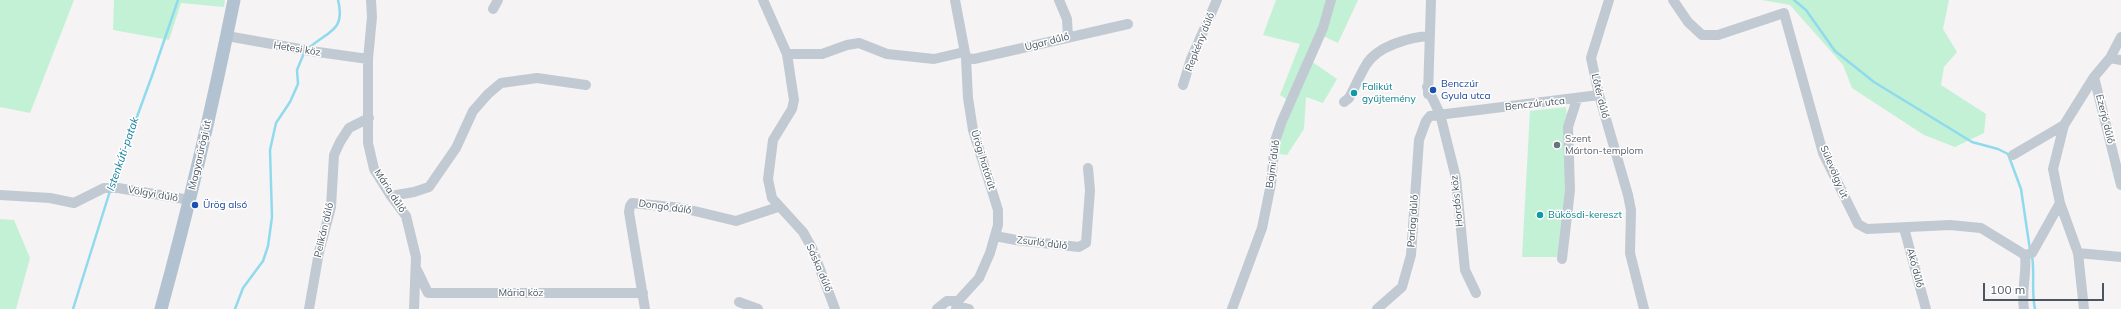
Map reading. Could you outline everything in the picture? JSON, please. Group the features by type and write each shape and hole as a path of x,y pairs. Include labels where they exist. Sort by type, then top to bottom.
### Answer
{"main road":[{"name":"Magyarürögi út","path":"161,309 190,200 234,0"}],"street":[{"name":"Mária dűlő","path":"371,0 372,17 368,59 368,142 374,169 406,216 416,257 414,309"},
{"name":"Sáska dűlő","path":"763,0 787,54 794,100 792,109 773,140 768,178 772,198 803,232 812,248 835,309"},
{"name":"Ürögi határút","path":"955,0 960,16 968,98 973,130 998,210 995,236 990,253 979,278 957,305"},
{"path":"1059,0 1067,19 1068,37"},
{"name":"Repkény dűlő","path":"1183,85 1191,60 1217,0"},
{"name":"Bajmi dűlő","path":"1232,309 1262,228 1271,184 1276,141 1282,121 1323,28 1331,0"},
{"path":"1344,102 1349,98 1367,63 1382,51 1395,43 1416,36 1430,36 1431,0"},
{"name":"Lőtér dűlő","path":"1609,0 1591,58 1599,95 1628,195 1631,210 1630,253 1644,309"},
{"name":"Sülevölgy út","path":"1673,0 1688,22 1702,35 1718,35 1784,13 1824,153 1858,224 1867,229 1950,225 1980,228 2029,254"},
{"name":"Ugar dűlő","path":"787,54 822,54 847,45 859,43 887,54 934,60 965,55 974,59 1128,24"},
{"name":"Hetesi köz","path":"227,36 236,39 368,59"},
{"name":"Hordós köz","path":"1430,36 1427,87 1432,117 1456,178 1465,270 1476,293"},
{"path":"2084,309 2078,253 2060,203 2053,169 2064,125 2094,77 2110,58 2121,37"},
{"path":"2110,58 2121,60"},
{"name":"Ezerjó dűlő","path":"2094,77 2121,185"},
{"path":"391,196 414,192 429,187 456,148 473,111 488,94 501,83 537,78 586,84"},
{"name":"Benczúr utca","path":"1432,117 1577,100 1599,95"},
{"path":"1562,259 1570,190 1568,126 1577,100"},
{"name":"Parlag dűlő","path":"1377,309 1402,287 1411,255 1419,140 1432,117"},
{"name":"Pelikán dűlő","path":"309,309 319,252 331,207 334,155 340,142 350,128 369,118"},
{"path":"2013,155 2064,125"},
{"name":"Zsurló dűlő","path":"995,236 1016,240 1079,247 1086,242 1090,190 1088,168"},
{"name":"Völgyi dűlő","path":"0,194 50,198 74,203 104,188 118,188 190,200"},
{"name":"Dongó dűlő","path":"645,309 630,212 632,202 682,208 736,221 778,206"},
{"path":"2024,309 2022,295 2029,254 2060,203"},
{"name":"Akó dűlő","path":"1904,228 1926,309"},
{"path":"2078,253 2121,257"},
{"name":"Mária köz","path":"415,266 428,292 643,292"},
{"path":"937,309 947,301 969,309"},
{"path":"739,302 758,309"}],"green space":[{"path":"0,0 74,0 30,113 0,107"},
{"path":"114,0 225,0 224,7 181,3 169,40 113,30"},
{"path":"1276,0 1358,0 1338,43 1323,36 1311,61 1337,79 1323,103 1306,97 1304,129 1287,155 1279,154 1286,99 1280,95 1300,44 1263,35"},
{"path":"1762,0 1949,0 1943,29 1957,52 1944,67 1941,85 1986,114 1984,133 1955,147 1924,135 1852,88 1843,65 1790,5"},
{"path":"1566,107 1571,154 1562,257 1522,257 1530,111"},
{"path":"0,219 14,220 30,258 16,309 0,309"}],"waterway":[{"name":"Istenkúti-patak","path":"112,185 178,0"},
{"path":"309,48 333,30 337,25 340,11 338,0"},
{"path":"1794,0 1806,10 1835,51 1874,82 1972,142 1998,149 2008,154 2021,189 2030,250"},
{"path":"235,309 243,288 263,261 268,246 272,217 270,150 276,123 290,102 298,84 297,70 304,53"},
{"name":"Istenkúti-patak","path":"73,309 110,191"},
{"path":"2032,256 2033,296 2035,309"}],"place":[{"name":"Benczúr Gyula utca","path":"1433,90"},
{"name":"Falikút gyűjtemény","path":"1354,93"},
{"name":"Szent Márton-templom","path":"1557,145"},
{"name":"Ürög alsó","path":"195,205"},
{"name":"Bükösdi-kereszt","path":"1540,215"}]}
